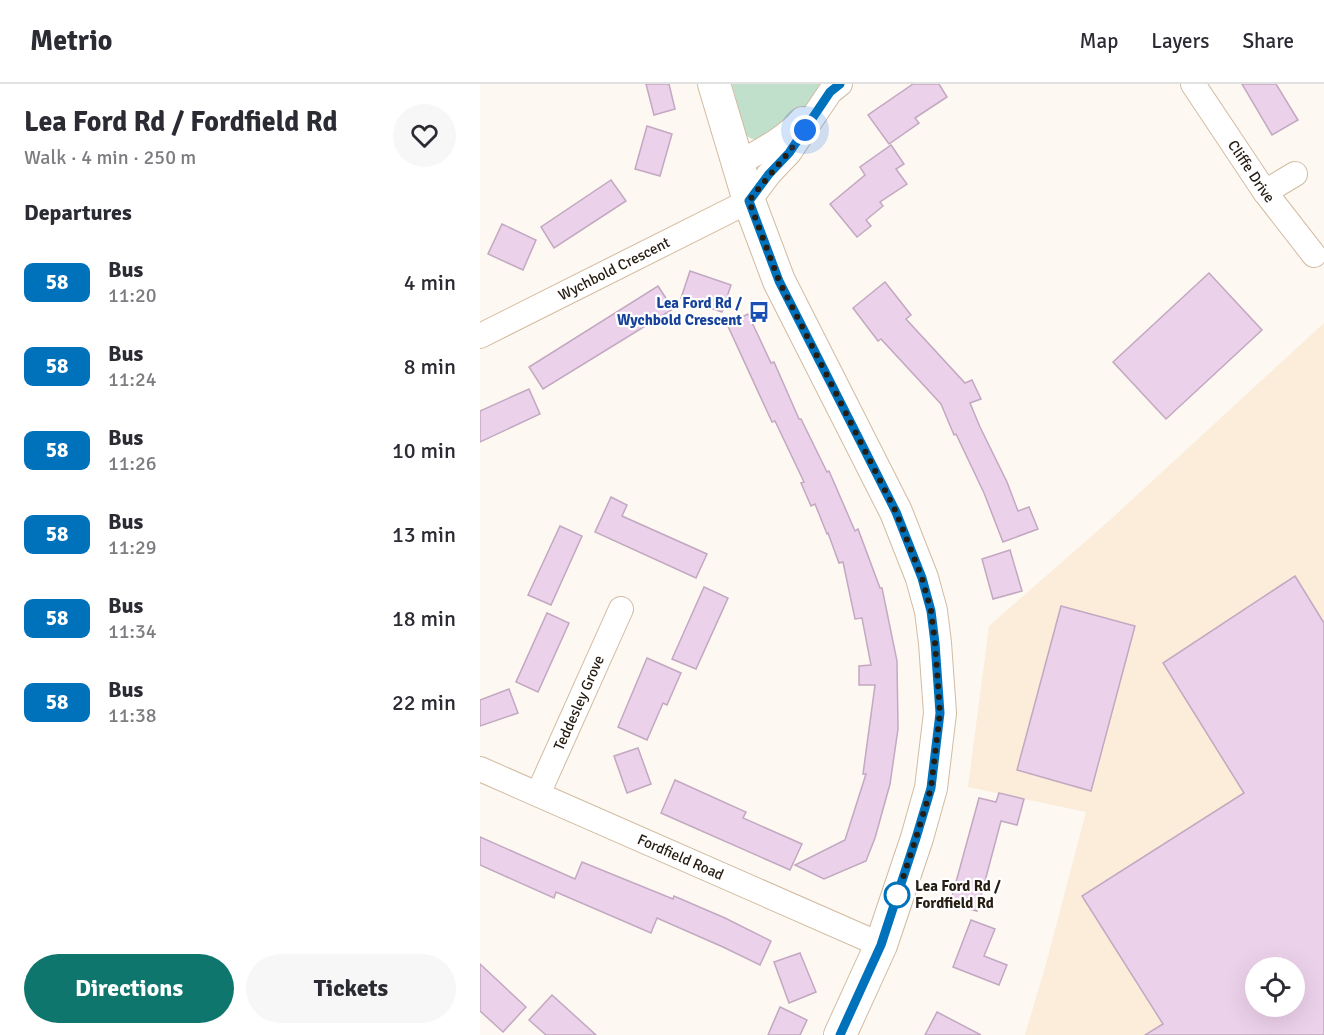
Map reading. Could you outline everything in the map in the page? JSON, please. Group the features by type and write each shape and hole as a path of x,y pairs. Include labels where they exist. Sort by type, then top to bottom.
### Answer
{"street":[{"path":"714,84 749,201 779,281 896,512 922,578 931,611 940,713 931,788 881,945 840,1035"},
{"name":"Cliffe Drive","path":"1193,84 1265,192 1314,255"},
{"path":"737,164 769,146 795,127 815,104 835,88"},
{"path":"749,201 769,174 789,153 835,88"},
{"path":"1265,192 1295,174"},
{"name":"Wychbold Crescent","path":"480,336 749,201"},
{"name":"Teddesley Grove","path":"538,794 621,609"},
{"name":"Fordfield Road","path":"480,769 881,945"}],"shaded area":[{"path":"1324,323 1324,1035 1025,1035 1086,812 968,787 989,626 1110,520"}],"green space":[{"path":"732,84 829,84 794,119 763,139 755,140 745,133"}],"building":[{"path":"646,84 669,84 675,109 654,115"},
{"path":"913,84 939,84 947,97 915,118 919,123 889,144 868,115"},
{"path":"1242,84 1276,84 1298,120 1272,135"},
{"path":"647,126 672,134 660,176 635,169"},
{"path":"891,145 904,164 896,169 907,184 880,202 883,206 866,220 871,226 857,237 830,204 865,175 860,167"},
{"path":"611,180 626,201 554,248 541,227"},
{"path":"502,224 536,240 523,270 488,254"},
{"path":"690,271 731,285 722,312 681,298"},
{"path":"1209,273 1262,330 1166,419 1113,362"},
{"path":"885,282 911,315 906,319 965,383 972,380 981,399 970,403 980,427 1007,482 1018,511 1029,507 1038,529 1003,542 984,493 941,404 881,339 878,341 853,308"},
{"path":"658,286 673,309 543,389 529,367"},
{"path":"748,314 771,363 774,362 799,419 827,472 829,471 855,531 858,529 880,588 882,588 897,661 898,729 890,784 875,838 866,861 824,879 795,865 845,840 866,774 863,774 875,685 859,685 859,666 871,665 862,618 855,619 843,562 839,563 815,504 811,506 801,483 804,482 775,421 772,422 727,324"},
{"path":"529,389 540,414 480,442 480,411"},
{"path":"611,497 627,505 622,516 707,554 696,578 595,532"},
{"path":"560,526 582,536 551,605 528,595"},
{"path":"1010,550 1022,591 993,599 982,559"},
{"path":"1295,576 1324,623 1324,1035 1145,1035 1163,1024 1082,896 1244,793 1163,663"},
{"path":"704,587 728,598 696,669 672,659"},
{"path":"1061,606 1135,626 1091,791 1017,770"},
{"path":"547,613 569,623 538,692 516,682"},
{"path":"647,658 681,673 667,705 663,703 647,740 618,727"},
{"path":"509,689 518,713 480,726 480,700"},
{"path":"638,748 651,784 627,793 614,756"},
{"path":"675,780 746,812 743,818 802,844 790,870 661,813"},
{"path":"999,793 1024,799 1017,825 1001,821 977,911 950,904 979,798 996,802"},
{"path":"480,837 575,879 582,862 673,899 674,896 771,941 760,965 657,918 651,933 556,892 554,898 480,865"},
{"path":"971,920 995,929 984,956 1007,965 999,985 953,967"},
{"path":"800,953 816,992 789,1003 774,962"},
{"path":"480,964 526,1007 503,1032 480,1011"},
{"path":"552,995 596,1035 546,1035 529,1020"},
{"path":"780,1007 807,1020 800,1035 768,1035"},
{"path":"937,1012 981,1035 925,1035"}],"bus line":[{"name":"58","path":"840,84 830,92 789,153 769,174 749,201 779,281 896,512 922,578 931,611 940,713 931,788 916,838 881,945 840,1035"}],"place":[{"name":"Lea Ford Rd / Wychbold Crescent","path":"759,312"},
{"name":"Lea Ford Rd / Fordfield Rd","path":"897,895"}],"route":[{"path":"805,130 749,201 779,281 896,512 922,578 931,611 935,643 940,713 931,788 895,902 897,895"}]}
